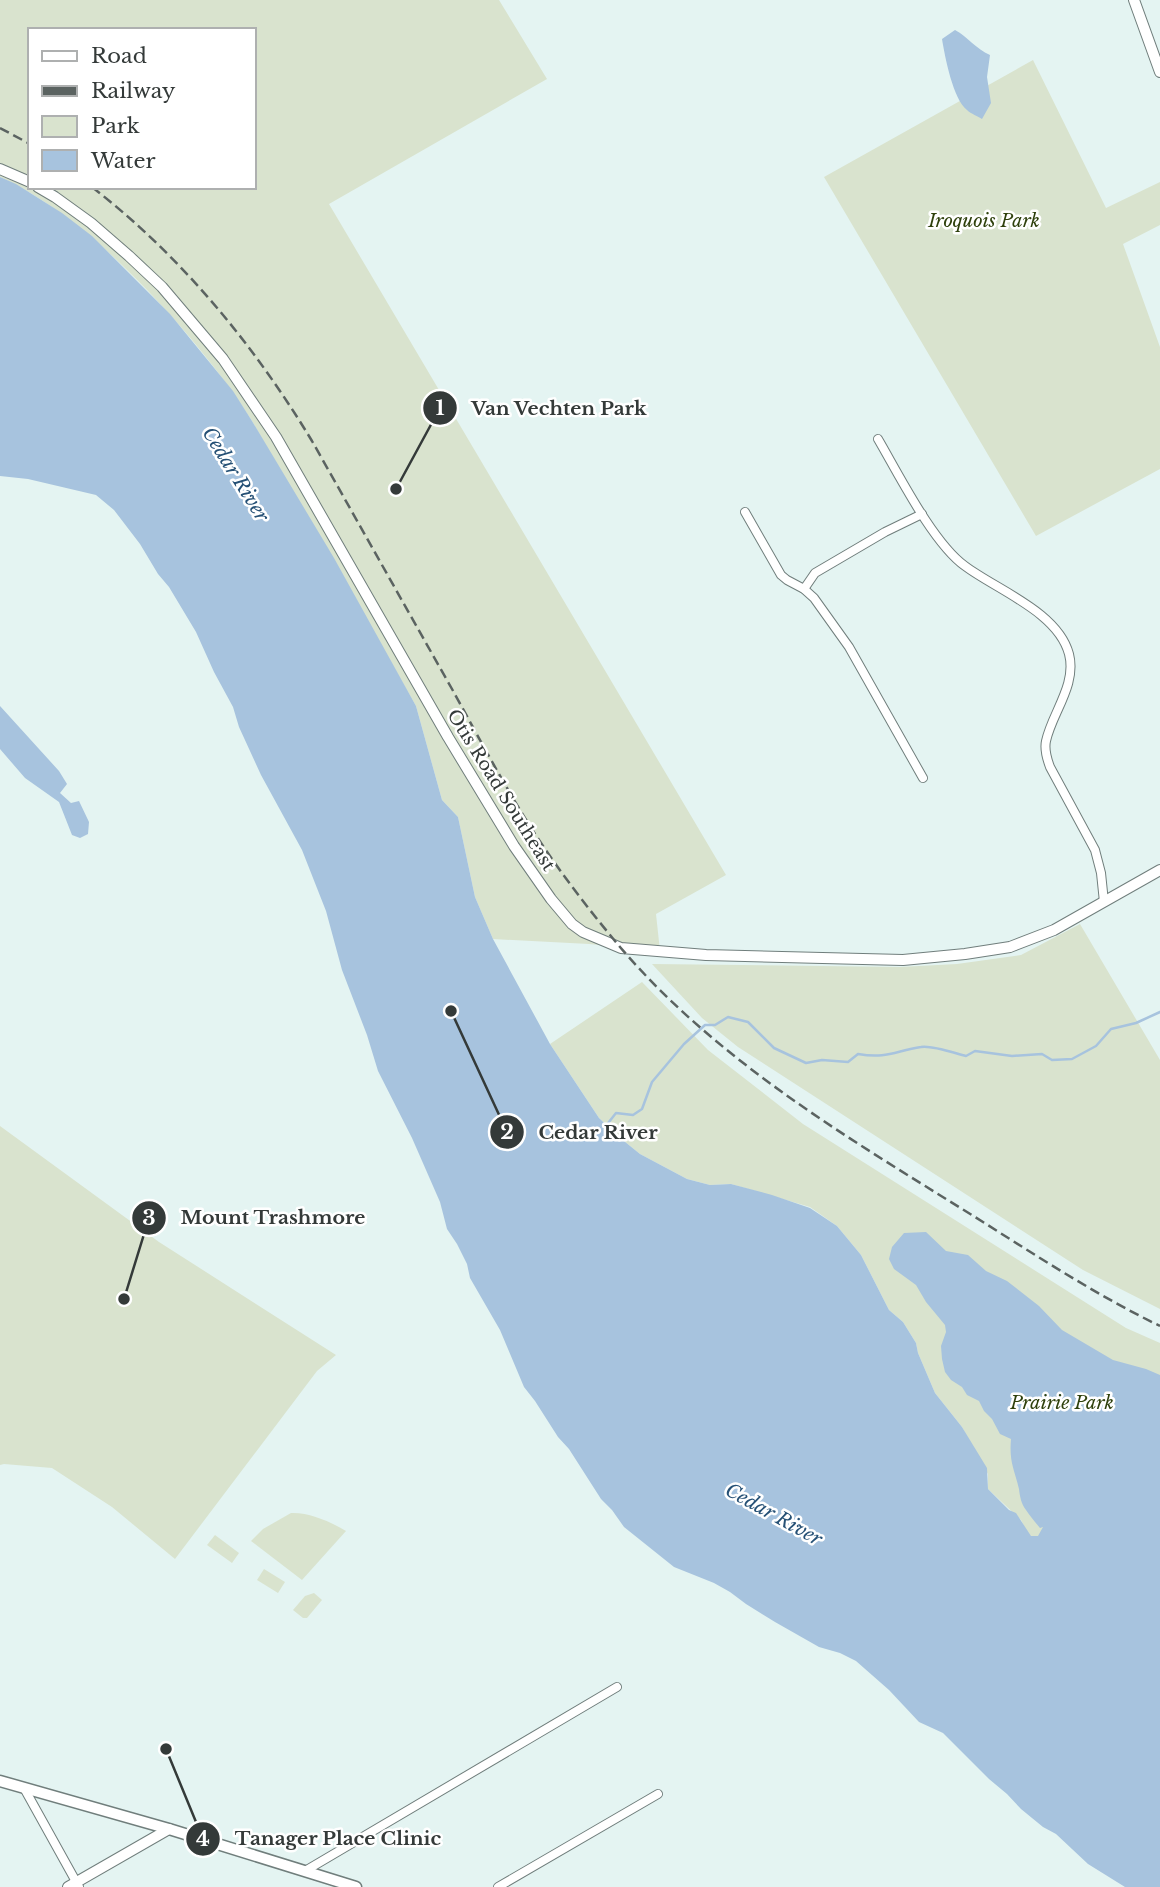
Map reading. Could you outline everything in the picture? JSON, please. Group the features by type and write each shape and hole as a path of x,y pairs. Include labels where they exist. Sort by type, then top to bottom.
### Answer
{"main road":[{"path":"0,1781 169,1829 356,1887"}],"street":[{"path":"1134,0 1160,72"},
{"path":"0,169 28,181"},
{"name":"Otis Road Southeast","path":"41,189 91,222 129,256 162,287 223,359 276,437 448,737 514,846 551,899 572,924 583,932 621,948 706,955 903,960 965,954 1010,947 1054,930 1160,870"},
{"path":"878,439 922,514 949,553 980,577 1039,613 1065,646 1069,656 1069,681 1046,743 1046,754 1050,767 1095,850 1104,902"},
{"path":"745,512 781,575 814,598 849,647 923,778"},
{"path":"804,589 815,573 885,532 922,514"},
{"path":"305,1871 617,1687"},
{"path":"24,1788 75,1885 169,1829"},
{"path":"498,1887 658,1794"}],"green space":[{"path":"0,0 499,0 547,79 329,204 726,875 656,914 660,951 493,939 475,897 458,817 442,800 416,706 252,421 203,353 131,274 79,227 0,177"},
{"name":"Iroquois Park","path":"1033,60 1106,208 1160,182 1160,225 1123,244 1160,347 1160,469 1036,536 824,177"},
{"path":"1080,924 1160,1060 1160,1309 1083,1270 738,1047 702,1018 652,964 900,967 957,964 1021,955"},
{"name":"Prairie Park","path":"642,982 708,1050 803,1124 1126,1328 1160,1343 1160,1685 1027,1532 1021,1520 988,1489 988,1474 962,1427 935,1393 916,1343 903,1322 889,1310 861,1255 837,1226 810,1207 731,1184 710,1185 687,1179 640,1154 599,1118 550,1044"},
{"path":"0,1126 159,1242 336,1355 317,1371 175,1559 112,1507 52,1468 0,1465"},
{"path":"291,1513 320,1518 346,1531 302,1580 251,1541 263,1529"},
{"path":"215,1535 239,1553 232,1563 207,1545"},
{"path":"264,1569 285,1582 278,1593 257,1580"},
{"path":"314,1593 322,1600 307,1618 303,1618 293,1610 305,1596"}],"water":[{"path":"955,30 990,55 987,77 991,103 982,119 962,105 950,77 942,39"},
{"path":"0,177 62,213 92,236 170,314 233,391 334,558 416,706 442,800 458,817 475,897 493,939 550,1044 599,1118 640,1154 687,1179 710,1185 731,1184 772,1195 810,1208 837,1226 861,1255 889,1310 903,1322 916,1343 935,1393 962,1427 987,1468 988,1489 1009,1510 1016,1513 1031,1536 1038,1536 1043,1527 1040,1528 1022,1502 1011,1459 1011,1439 1000,1434 979,1401 967,1395 945,1372 941,1346 946,1332 945,1325 916,1285 894,1269 889,1259 892,1247 904,1233 926,1232 946,1251 968,1255 986,1271 1007,1281 1039,1306 1062,1330 1113,1360 1160,1375 1160,1887 1125,1887 1088,1864 1056,1834 1021,1809 943,1733 919,1722 889,1690 856,1661 819,1647 714,1583 674,1567 624,1527 601,1499 524,1387 500,1330 470,1278 467,1264 447,1229 440,1202 378,1071 342,970 326,911 302,850 261,775 233,707 196,632 140,544 114,510 96,495 28,479 0,476"},
{"path":"0,706 59,771 67,784 60,793 71,803 79,801 89,822 88,834 80,838 72,835 59,802 25,778 0,749"}],"waterway":[{"path":"605,1127 616,1113 633,1115 642,1109 652,1082 684,1044 705,1025 715,1025 728,1017 748,1022 774,1048 806,1063 822,1060 848,1062 858,1054 884,1055 926,1047 966,1056 975,1051 1012,1056 1042,1054 1052,1060 1072,1059 1096,1046 1111,1029 1136,1023 1160,1012"}],"railway":[{"path":"0,128 28,143"},
{"path":"94,189 125,214 186,273 241,337 290,405 531,828 593,914 657,987 737,1058 823,1121 1058,1269 1160,1326"}],"place":[{"name":"Van Vechten Park","path":"396,489"},
{"name":"Cedar River","path":"451,1011"},
{"name":"Mount Trashmore","path":"124,1299"},
{"name":"Tanager Place Clinic","path":"166,1749"}]}
